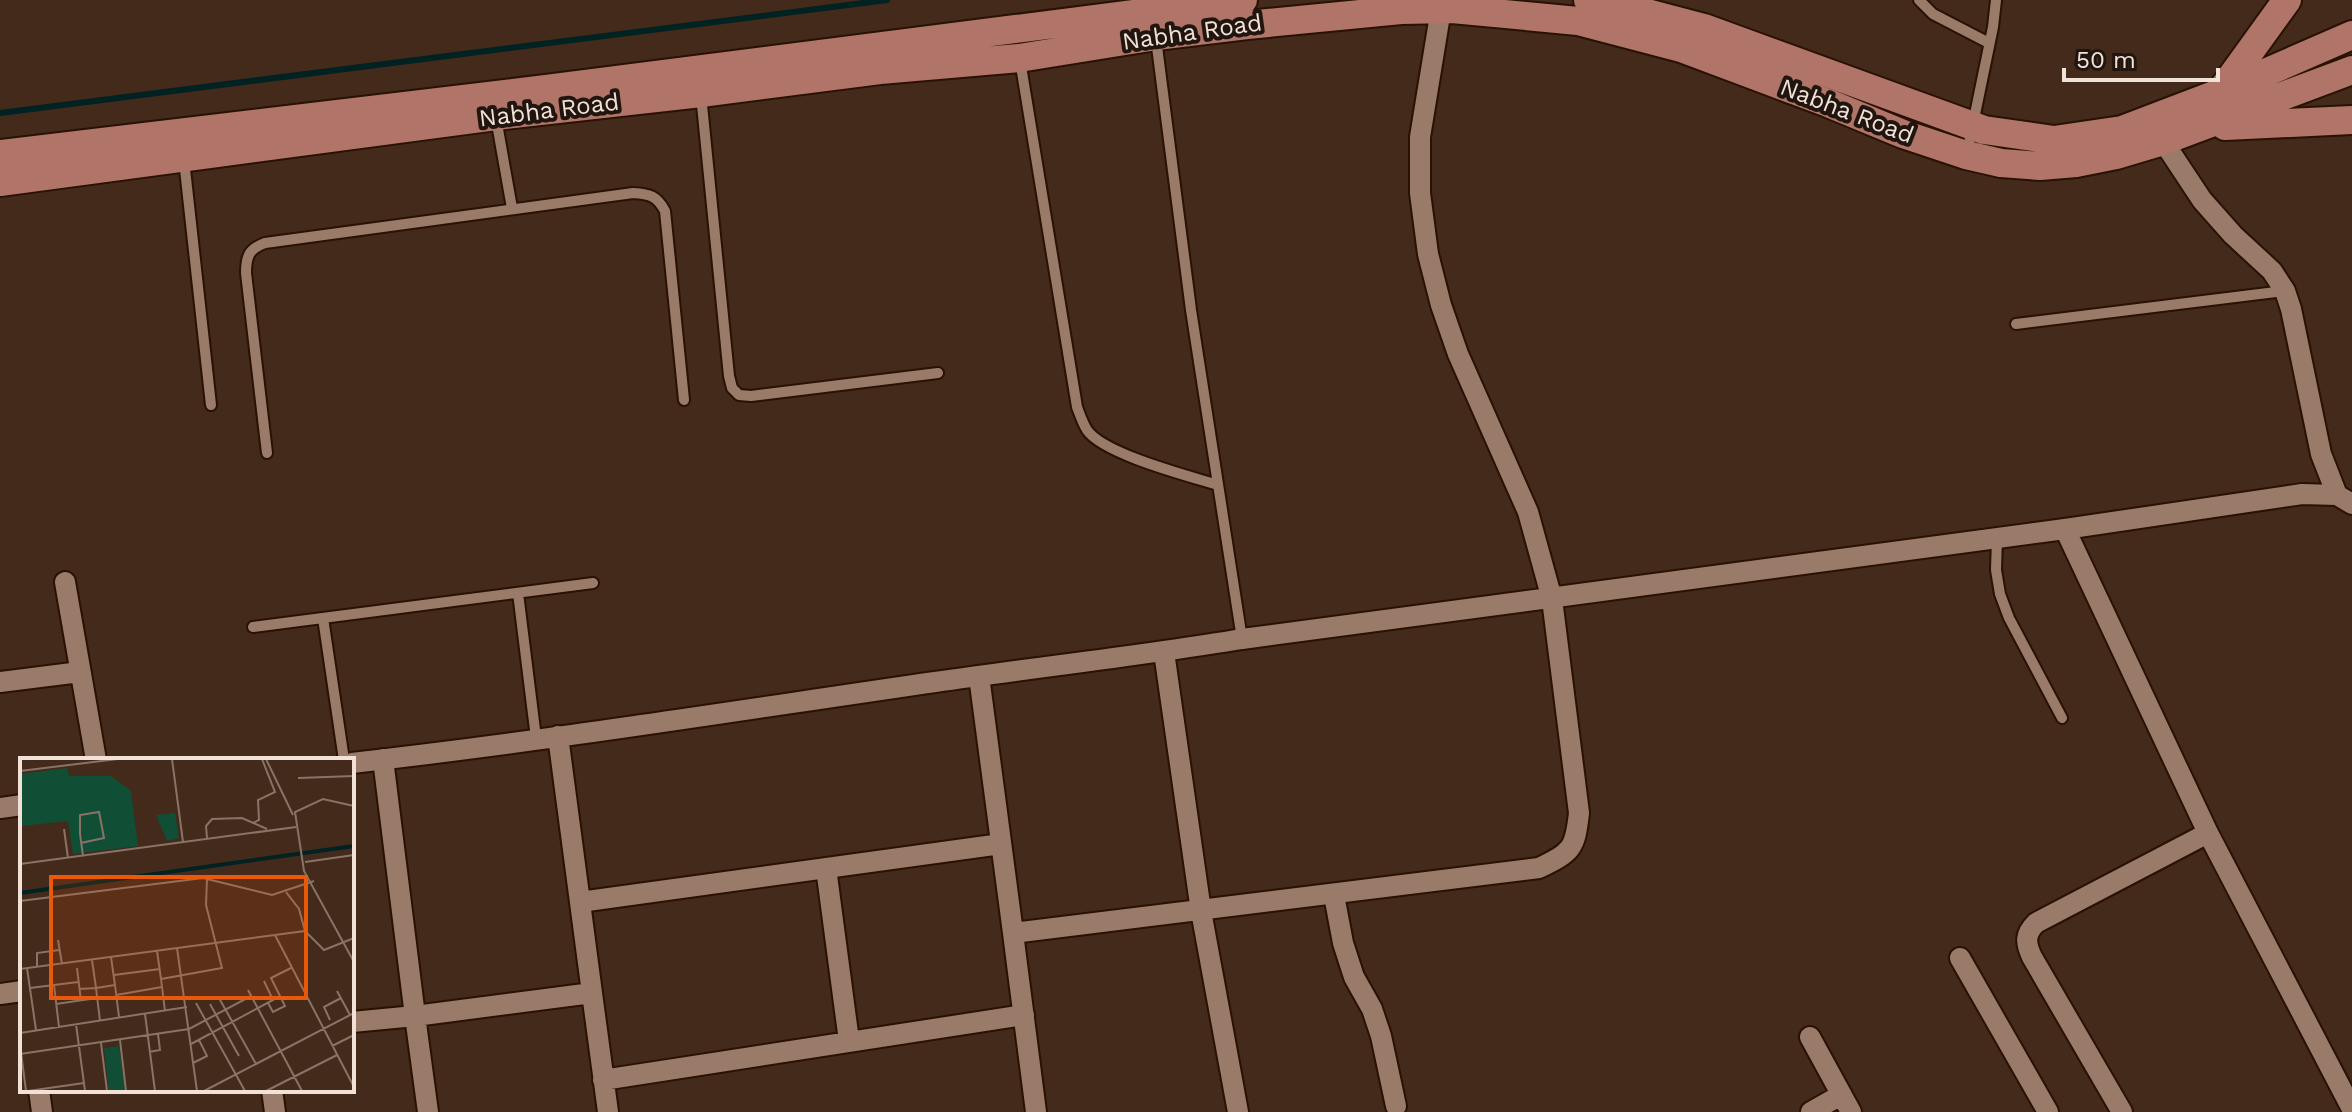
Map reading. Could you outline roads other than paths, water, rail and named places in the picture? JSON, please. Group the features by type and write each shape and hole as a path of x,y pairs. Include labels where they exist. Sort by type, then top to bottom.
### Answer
{"main road":[{"name":"Nabha Road","path":"0,182 496,116 880,70 1019,58 1243,0"},
{"name":"Nabha Road","path":"1588,0 1704,28 1973,126 2054,140 2122,130 2219,93 2352,35"},
{"path":"2219,93 2287,0"},
{"name":"Nabha Road","path":"0,154 554,88 1154,24 1441,9 1578,21 1681,48 1903,134 1966,155 2001,163 2040,166 2116,155 2163,141 2352,70"},
{"path":"2200,127 2352,120"}],"street":[{"path":"1013,933 1539,868 1562,857 1576,840 1579,813 1552,599 1528,512 1458,354 1428,254 1420,193 1420,137 1441,9"},
{"path":"2163,141 2202,200 2233,235 2272,271 2285,291 2321,454 2344,500"},
{"path":"354,763 2302,494 2344,500"},
{"path":"2065,529 2208,833 2352,1109"},
{"path":"65,582 96,758"},
{"path":"1164,652 1201,911 1238,1112"},
{"path":"0,682 80,672"},
{"path":"979,676 1036,1112"},
{"path":"558,736 608,1112"},
{"path":"383,759 428,1112"},
{"path":"0,808 20,805"},
{"path":"2122,1112 2032,957 2026,944 2027,932 2036,923 2208,833"},
{"path":"580,902 1001,844"},
{"path":"826,868 849,1041"},
{"path":"1334,895 1343,943 1354,977 1372,1009 1381,1036 1396,1106"},
{"path":"1960,958 2048,1112"},
{"path":"0,994 20,991"},
{"path":"354,1022 592,993"},
{"path":"603,1080 1024,1015"},
{"path":"1810,1037 1846,1103 1811,1112"},
{"path":"39,1092 42,1112"},
{"path":"272,1092 275,1112"}],"lane":[{"path":"1919,0 1933,14 1989,43"},
{"path":"1966,155 1996,0"},
{"path":"1154,24 1191,310 1242,639"},
{"path":"1019,58 1077,407 1088,432 1104,445 1131,457 1218,485"},
{"path":"701,93 732,388 739,395 751,396 938,373"},
{"path":"496,116 512,208"},
{"path":"184,158 211,405"},
{"path":"267,453 246,273 246,258 252,248 265,243 512,208 633,193 648,194 658,199 665,211 684,400"},
{"path":"2016,324 2285,291"},
{"path":"1997,538 1996,570 2000,594 2009,618 2062,718"},
{"path":"253,627 593,583"},
{"path":"518,593 536,738"},
{"path":"323,618 344,758"}],"waterway":[{"path":"0,113 887,0"}]}
